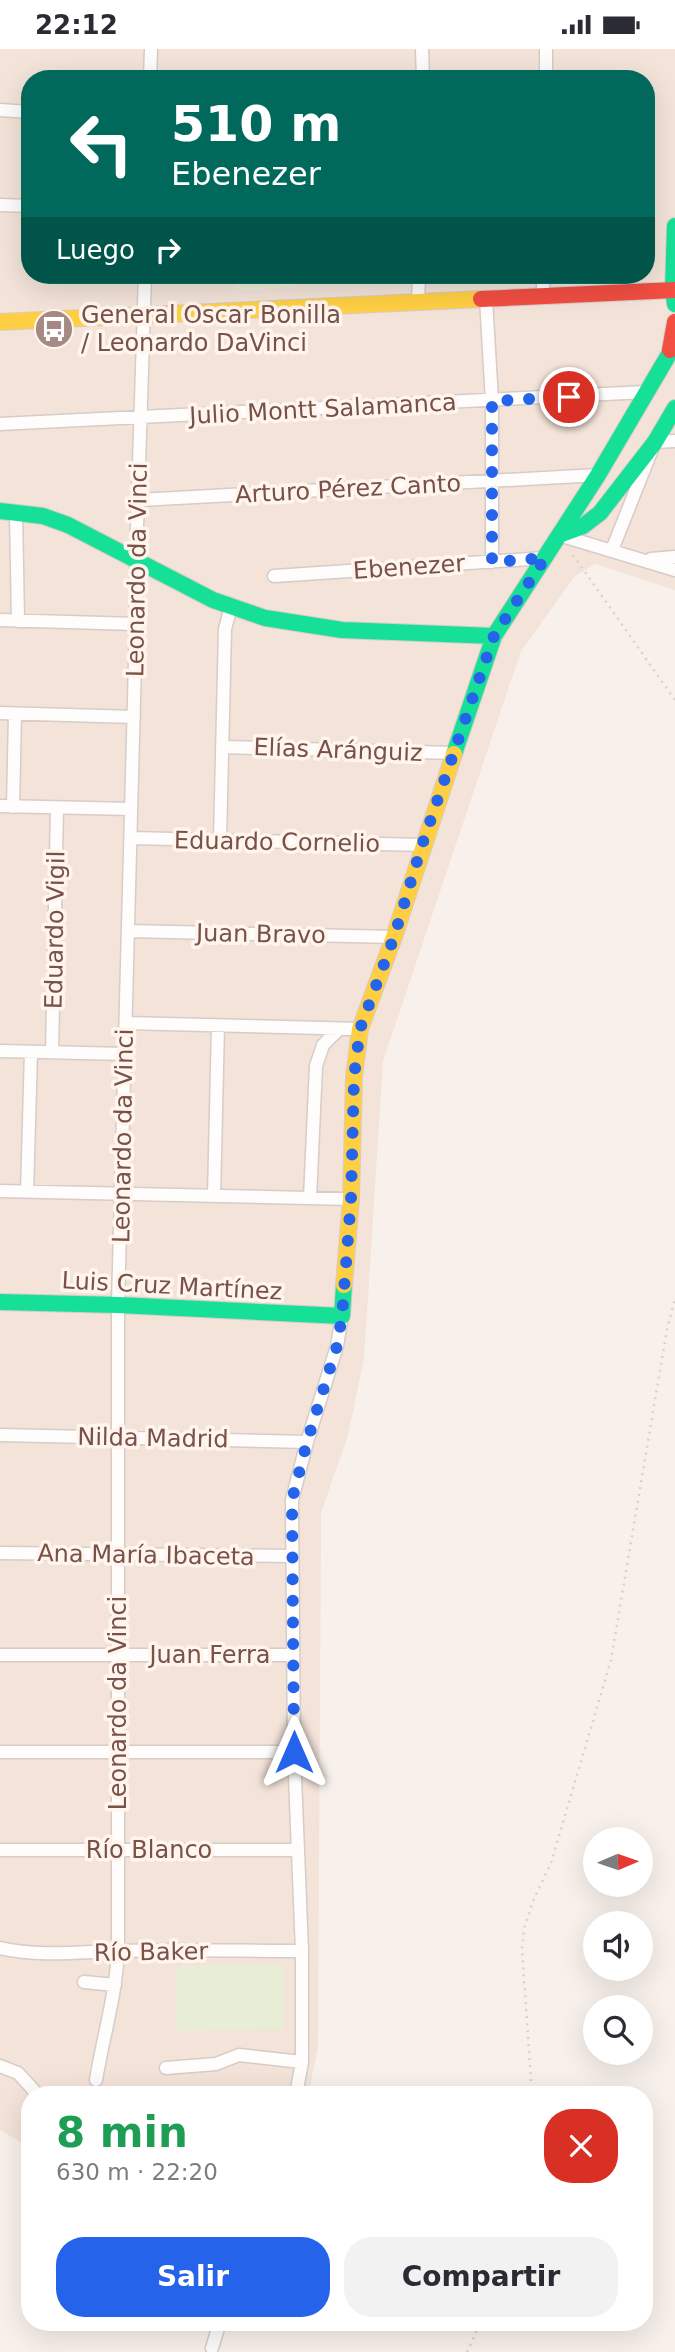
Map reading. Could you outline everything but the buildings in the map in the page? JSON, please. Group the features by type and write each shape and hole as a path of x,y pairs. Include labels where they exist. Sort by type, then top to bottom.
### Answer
{"street":[{"path":"150,70 151,49"},
{"path":"422,49 423,70"},
{"path":"545,70 546,49"},
{"path":"0,110 21,111"},
{"path":"0,205 21,206"},
{"path":"0,322 543,296 674,294 675,226"},
{"name":"Leonardo da Vinci","path":"96,2080 115,1985 118,1951 118,1305 145,284"},
{"path":"418,302 419,284"},
{"path":"543,284 543,296"},
{"path":"486,299 492,401 492,562"},
{"path":"298,2086 302,2061 302,1951 294,1752 292,1500 337,1346 342,1316 351,1199 354,1077 360,1029 394,937 422,845 494,636 598,475 673,347 675,322"},
{"name":"Julio Montt Salamanca","path":"0,424 646,392"},
{"path":"559,535 583,526 600,513 655,442 675,408"},
{"path":"655,442 675,441"},
{"path":"612,550 655,442"},
{"name":"Arturo Pérez Canto","path":"139,500 598,475"},
{"path":"18,621 8,511 43,516 68,525 231,607 265,618 311,627 494,636"},
{"path":"559,535 675,570"},
{"path":"640,559 675,557"},
{"name":"Ebenezer","path":"274,576 545,558"},
{"path":"220,840 225,629 231,607"},
{"path":"0,621 136,624"},
{"path":"0,713 134,717"},
{"path":"15,713 7,806 131,809"},
{"name":"Elías Aránguiz","path":"222,747 455,753"},
{"name":"Eduardo Vigil","path":"52,1052 57,808"},
{"name":"Eduardo Cornelio","path":"131,838 422,845"},
{"name":"Juan Bravo","path":"128,931 394,937"},
{"path":"126,1023 360,1029"},
{"path":"214,1196 218,1025"},
{"path":"310,1198 316,1066 323,1045 339,1029"},
{"path":"0,1051 125,1054"},
{"path":"27,1192 31,1052"},
{"path":"0,1191 351,1199"},
{"name":"Luis Cruz Martínez","path":"0,1302 342,1316"},
{"name":"Nilda Madrid","path":"0,1435 307,1442"},
{"name":"Ana María Ibaceta","path":"0,1553 292,1556"},
{"name":"Juan Ferra","path":"0,1654 293,1655"},
{"path":"0,1752 294,1752"},
{"name":"Río Blanco","path":"0,1850 298,1850"},
{"name":"Río Baker","path":"0,1948 64,1955 118,1951 302,1951"},
{"path":"85,1982 115,1985"},
{"path":"166,2068 216,2064 239,2055 302,2061"},
{"path":"0,2066 18,2073 30,2086"},
{"path":"212,2348 217,2331"}],"path":[{"path":"559,535 675,700"},
{"path":"531,2086 522,1949 524,1929 533,1901 551,1863 611,1660 667,1329 675,1299"},
{"path":"467,2352 477,2331"}],"shaded area":[{"path":"0,49 675,49 675,590 595,564 575,576 521,651 383,1061 364,1359 348,1435 321,1513 318,2047 310,2086 21,2086 21,2143 0,2130"}],"green space":[{"path":"238,284 294,284 294,287 238,290"},
{"path":"284,1964 284,2029 176,2031 175,1966"}],"traffic: fast":[{"path":"675,226 675,304"},
{"path":"454,754 494,636 598,475 675,344"},
{"path":"559,535 583,526 600,513 655,442 675,408"},
{"path":"0,511 43,516 68,525 213,600 265,618 342,630 494,636"},
{"path":"0,1302 342,1316 344,1285"}],"traffic: slow":[{"path":"0,322 481,299"},
{"path":"344,1285 351,1199 354,1077 360,1029 394,937 454,754"}],"traffic: jam":[{"path":"481,299 675,290"},
{"path":"670,350 675,322"}],"place":[{"name":"General Oscar Bonilla / Leonardo DaVinci","path":"54,329"}],"route":[{"path":"294,1752 292,1500 337,1346 342,1316 351,1199 354,1077 360,1029 394,937 422,845 494,636 545,558 492,562 492,401 569,397"}]}
